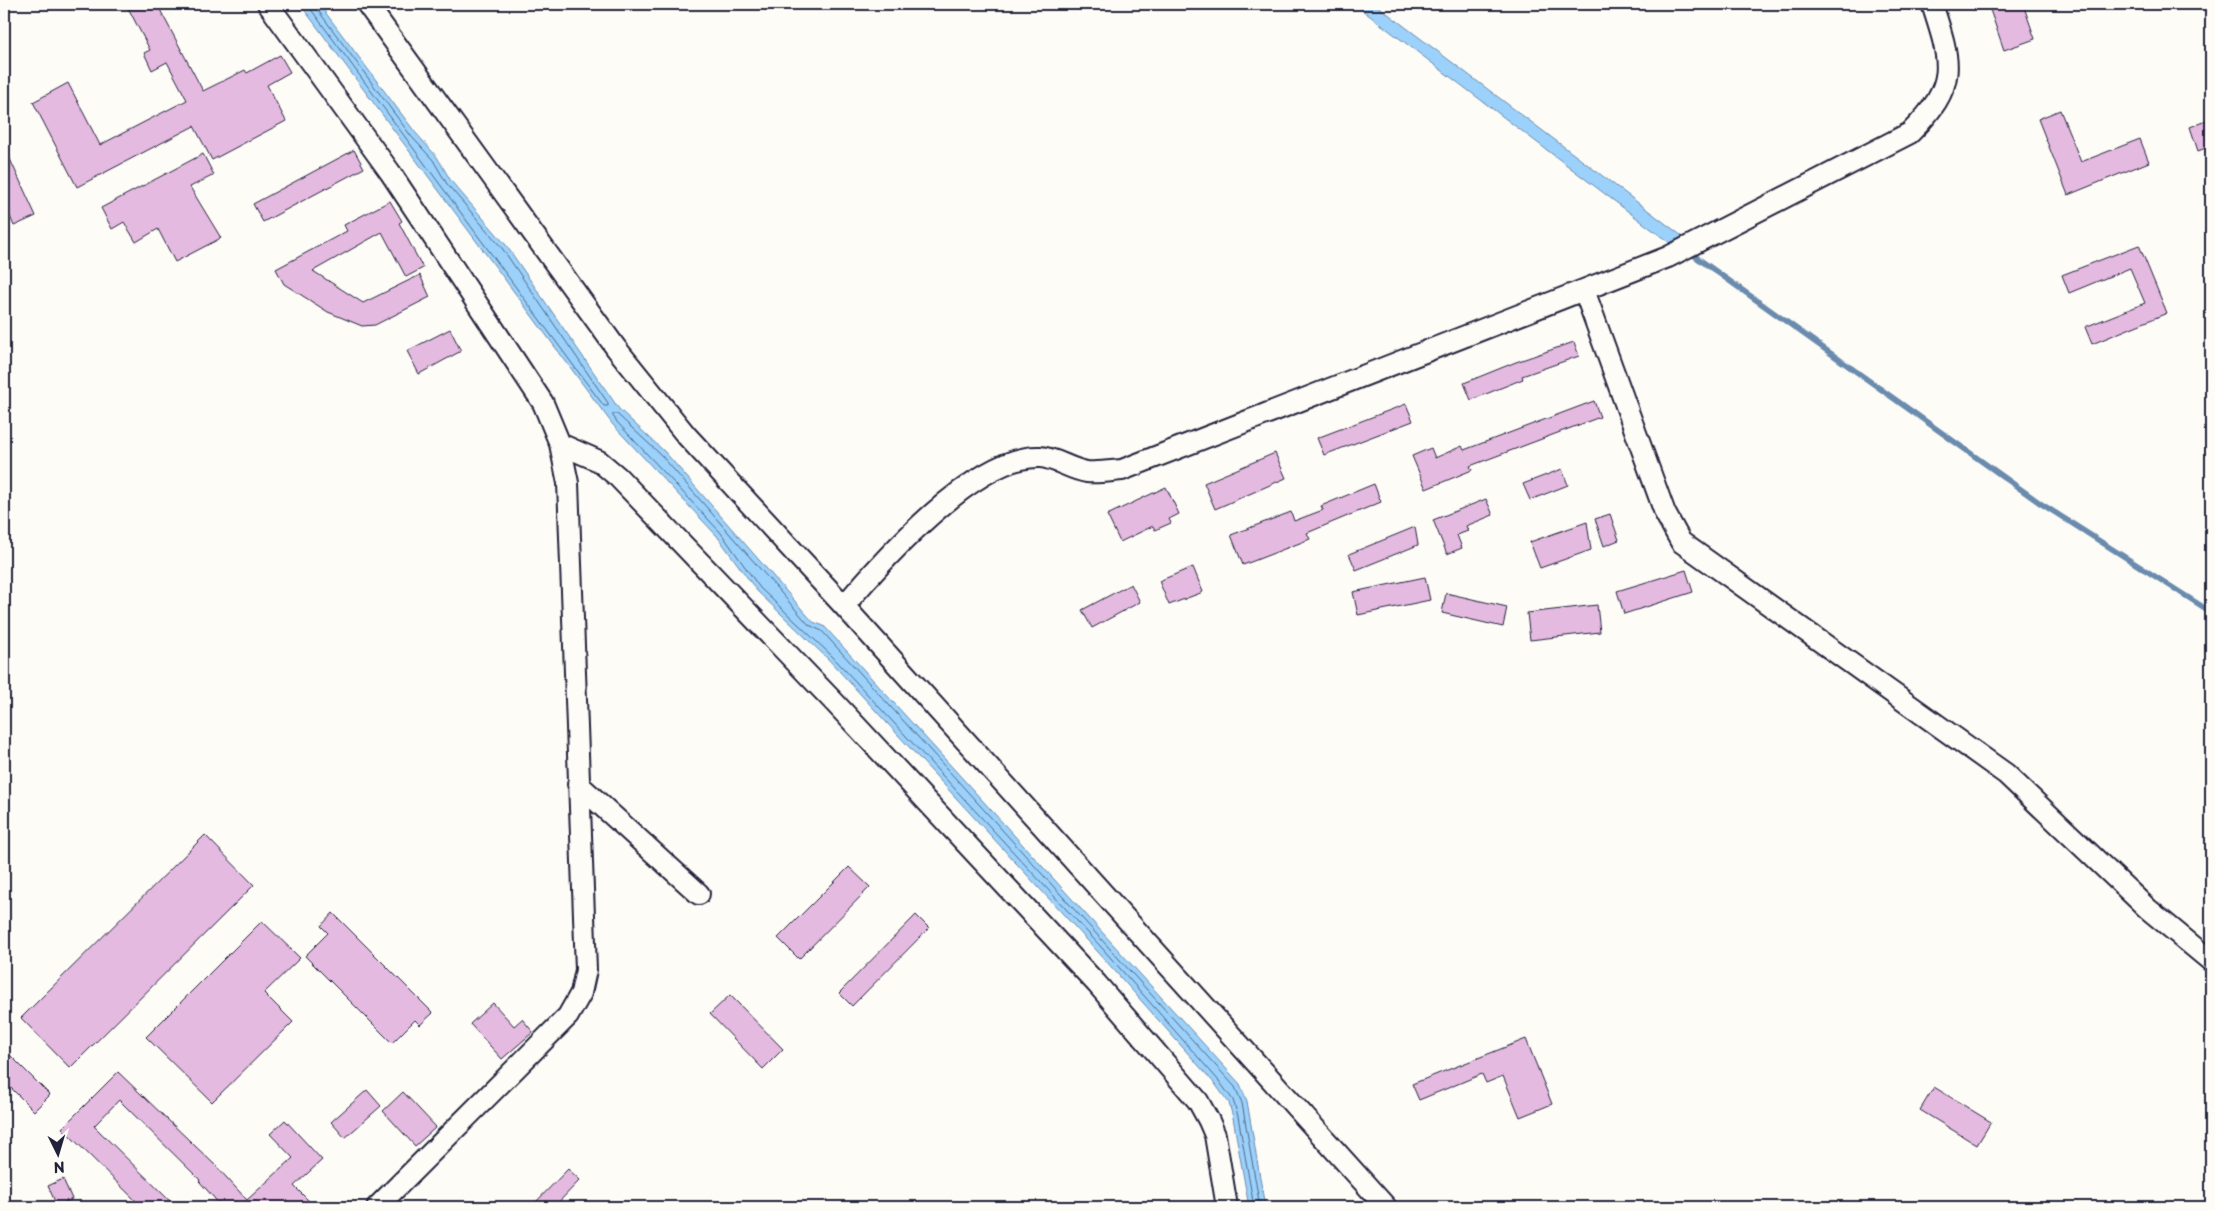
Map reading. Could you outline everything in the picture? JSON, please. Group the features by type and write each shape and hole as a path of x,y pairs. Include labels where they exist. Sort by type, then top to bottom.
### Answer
{"street":[{"path":"268,4 428,227 543,403 560,444 568,483 578,784 586,934 586,970 581,993 568,1016 377,1207"},
{"path":"367,4 628,362 686,435 844,606 1386,1207"},
{"path":"844,606 866,580 926,519 979,478 1010,462 1040,457 1087,472 1122,470 1668,257 1910,133 1930,114 1944,87 1948,65 1944,40 1932,4"},
{"path":"1584,290 1665,513 1681,542 2006,774 2148,909 2211,962"},
{"path":"560,444 599,461 618,477 835,703 1097,984 1198,1102 1215,1136 1227,1207"},
{"path":"578,784 699,894"}],"water":[{"path":"300,4 319,4 415,132 437,157 451,181 506,245 619,409 665,452 813,622 824,626 1240,1084 1247,1101 1265,1207 1249,1207 1229,1103 1215,1084 1098,952 828,659 757,591 717,536 613,425"},
{"path":"1354,4 1375,4 1682,236 1686,245 1675,247"}],"building":[{"path":"126,4 157,4 203,91 245,70 247,73 280,55 290,72 267,85 286,121 212,160 194,126 77,187 33,102 68,83 100,145 187,100 167,62 152,70 144,53 150,50"},
{"path":"1988,4 2023,4 2035,39 2004,50"},
{"path":"2060,110 2081,162 2140,139 2149,162 2068,195 2038,119"},
{"path":"2211,119 2211,146 2198,151 2190,127"},
{"path":"4,146 36,216 14,226 4,202"},
{"path":"354,150 364,168 263,222 253,204"},
{"path":"203,154 214,175 190,187 221,238 175,262 158,229 136,242 124,222 112,229 101,208"},
{"path":"390,201 402,221 399,223 423,268 406,277 382,232 313,271 363,303 420,275 430,297 375,325 362,326 328,312 284,284 276,269 347,231 344,225"},
{"path":"2139,245 2167,313 2092,344 2085,327 2145,303 2130,268 2069,293 2062,275"},
{"path":"450,329 461,351 419,374 407,351"},
{"path":"1574,342 1579,356 1522,376 1523,379 1471,400 1464,383 1516,362"},
{"path":"1594,401 1600,417 1470,466 1472,470 1426,489 1412,456 1431,448 1435,458 1462,446 1464,450"},
{"path":"1406,404 1413,421 1324,455 1317,438"},
{"path":"1275,453 1286,478 1215,509 1204,483"},
{"path":"1562,469 1568,485 1530,500 1523,484"},
{"path":"1374,484 1381,502 1307,533 1310,539 1243,565 1231,535 1291,512 1294,521 1323,510 1321,506"},
{"path":"1166,487 1179,514 1169,519 1171,523 1155,530 1153,526 1120,542 1107,515"},
{"path":"1486,499 1493,515 1466,526 1468,531 1457,535 1462,548 1447,554 1433,520"},
{"path":"1610,514 1619,540 1604,546 1595,519"},
{"path":"1587,522 1591,550 1540,568 1530,542"},
{"path":"1415,527 1418,545 1356,570 1349,554"},
{"path":"1193,567 1203,592 1169,605 1159,581"},
{"path":"1686,570 1693,592 1624,614 1617,591"},
{"path":"1425,577 1430,600 1358,615 1353,592"},
{"path":"1131,584 1140,602 1092,628 1082,610"},
{"path":"1446,593 1507,607 1503,627 1442,613"},
{"path":"1597,605 1600,632 1530,640 1527,613"},
{"path":"205,835 254,885 70,1068 21,1018"},
{"path":"849,867 870,887 799,959 778,938"},
{"path":"333,913 433,1013 420,1025 415,1020 392,1043 305,956 328,933 321,926"},
{"path":"916,915 929,928 852,1006 839,993"},
{"path":"262,921 300,958 264,993 293,1022 212,1102 146,1037"},
{"path":"730,995 783,1049 763,1069 710,1014"},
{"path":"493,1003 514,1026 522,1019 533,1032 502,1059 470,1024"},
{"path":"1526,1039 1552,1104 1520,1117 1503,1076 1486,1083 1482,1074 1419,1100 1412,1084"},
{"path":"4,1049 50,1095 34,1111 4,1081"},
{"path":"118,1072 216,1166 247,1200 293,1158 270,1134 285,1120 322,1160 294,1186 315,1207 222,1207 200,1180 119,1100 94,1126 176,1207 142,1207 62,1128"},
{"path":"1934,1087 1991,1122 1977,1145 1920,1110"},
{"path":"367,1090 381,1106 345,1138 331,1122"},
{"path":"403,1092 436,1127 415,1146 383,1111"},
{"path":"568,1169 580,1180 554,1207 531,1207"},
{"path":"63,1179 72,1199 57,1206 48,1186"}],"waterway":[{"path":"1689,252 2040,503 2211,612"}]}
